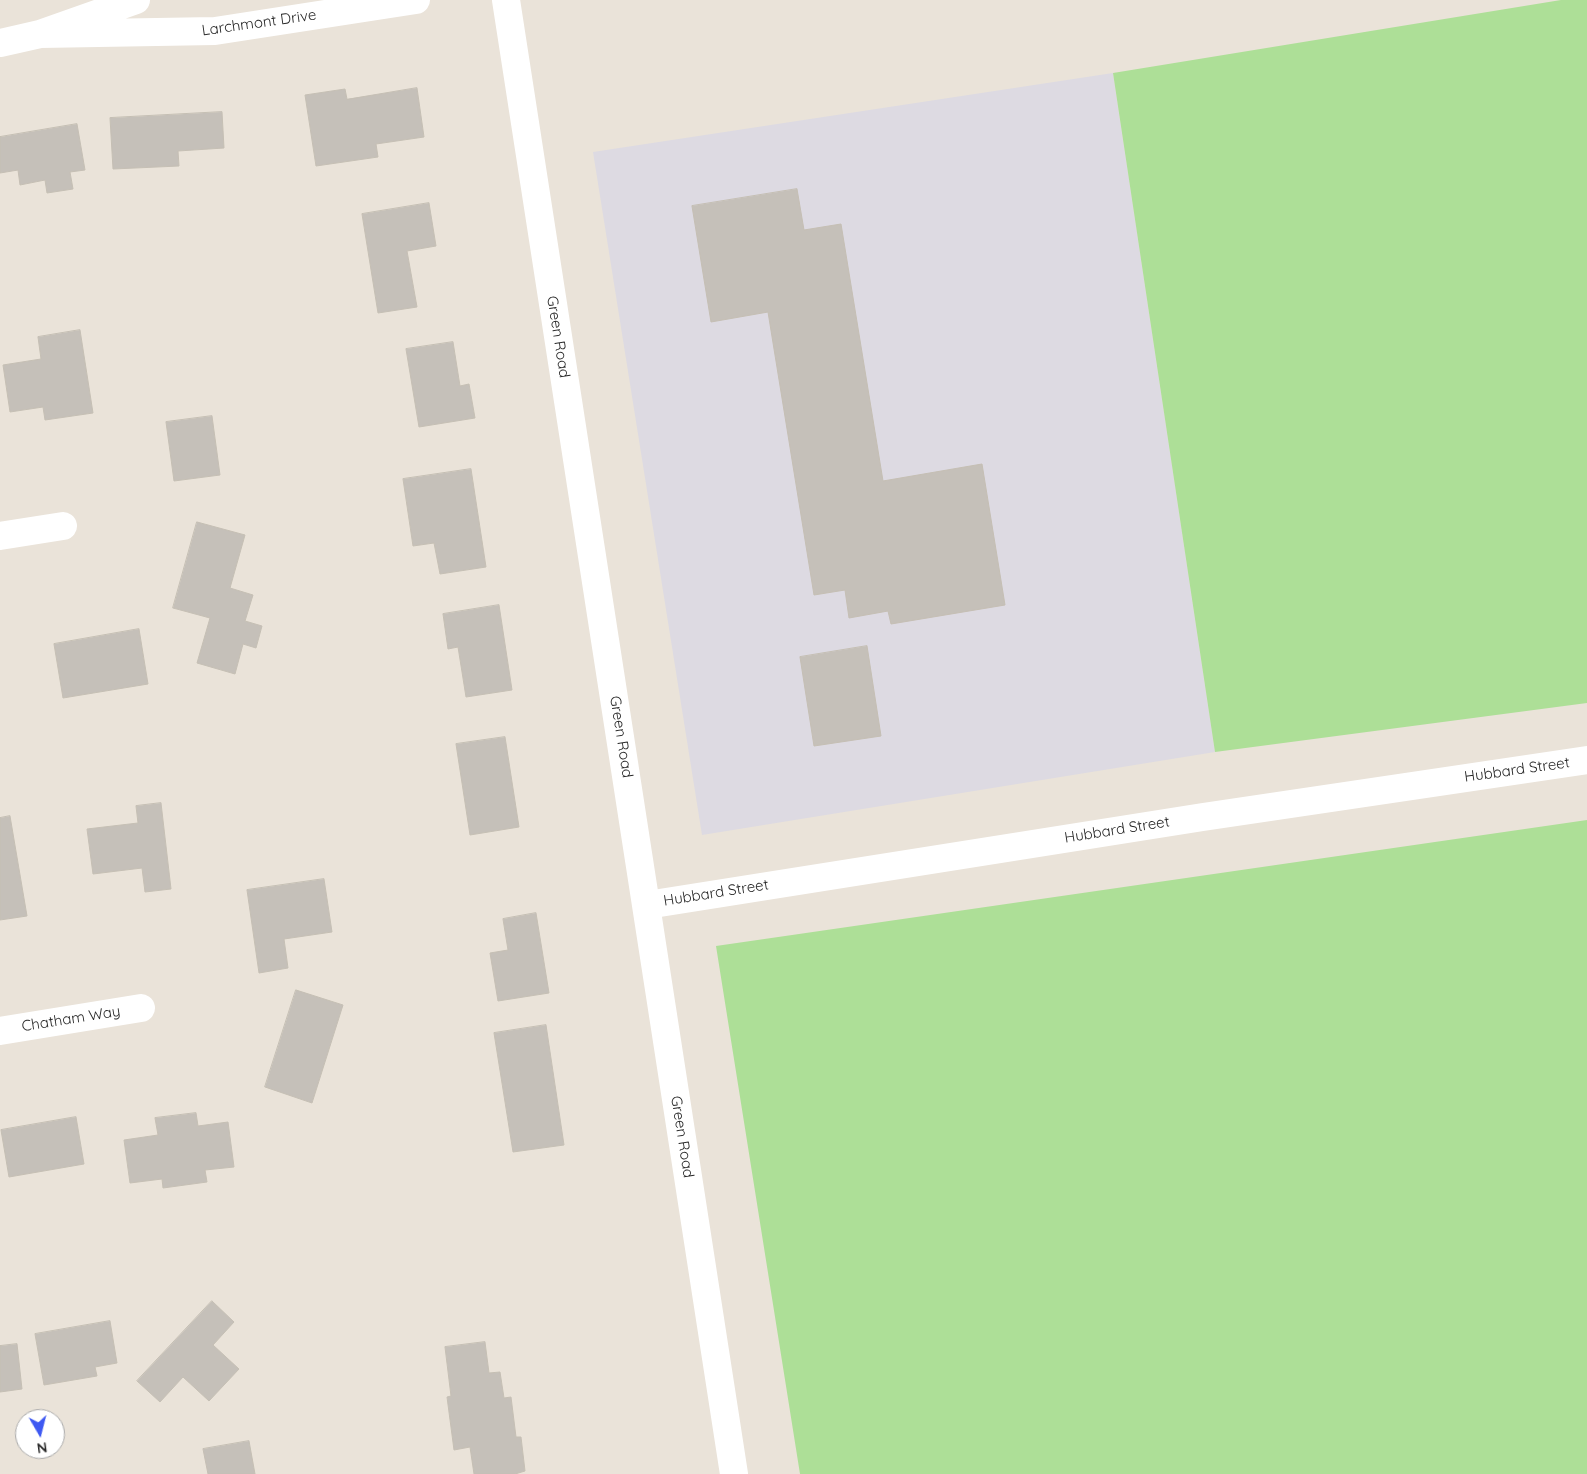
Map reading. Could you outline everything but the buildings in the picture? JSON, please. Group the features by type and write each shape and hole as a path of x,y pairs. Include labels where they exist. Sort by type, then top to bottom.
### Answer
{"street":[{"name":"Larchmont Drive","path":"0,43 40,34 136,0"},
{"name":"Larchmont Drive","path":"40,34 215,31 416,0"},
{"name":"Green Road","path":"506,0 734,1474"},
{"path":"0,536 63,526"},
{"name":"Hubbard Street","path":"647,904 1213,815 1587,760"},
{"name":"Chatham Way","path":"0,1031 141,1008"}],"shaded area":[{"path":"1113,73 1215,752 702,835 593,152"}],"green space":[{"path":"1561,0 1587,0 1587,703 1215,752 1113,73"},
{"path":"1587,820 1587,1474 800,1474 716,946"}]}
